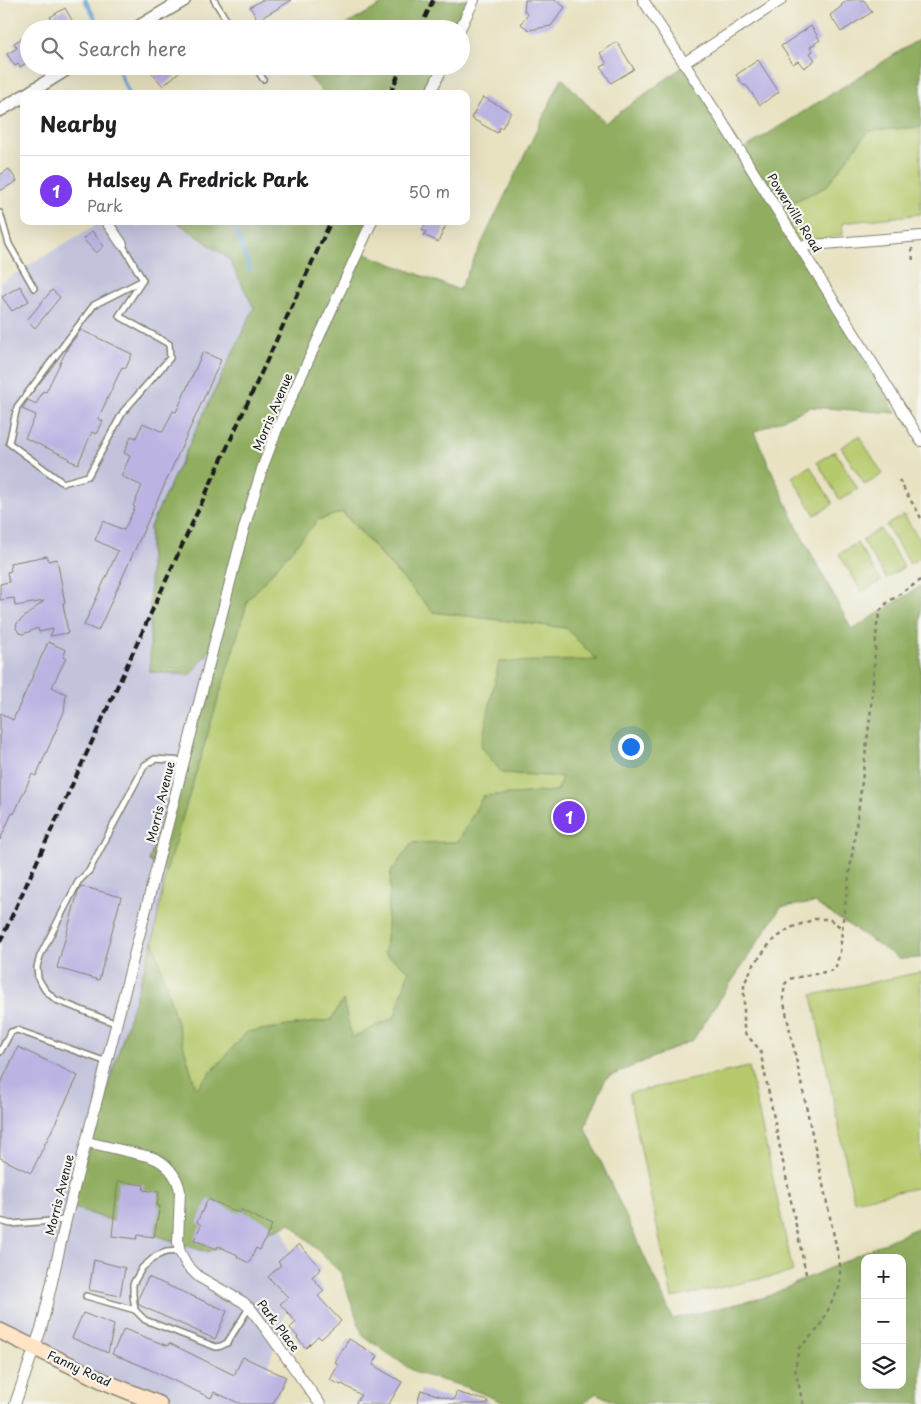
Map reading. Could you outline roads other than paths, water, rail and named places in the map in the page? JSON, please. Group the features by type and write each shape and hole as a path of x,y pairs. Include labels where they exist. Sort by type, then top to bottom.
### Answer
{"main road":[{"name":"Fanny Road","path":"0,1331 103,1381 159,1404"}],"street":[{"path":"150,20 184,0"},
{"path":"464,20 474,0"},
{"name":"Powerville Road","path":"642,0 721,120 921,441"},
{"path":"684,63 781,0"},
{"path":"34,90 58,75"},
{"path":"432,90 439,75"},
{"path":"0,110 20,99"},
{"path":"109,225 122,244"},
{"name":"Morris Avenue","path":"15,1404 42,1326 66,1220 244,528 263,466 277,429 370,225"},
{"path":"800,246 921,236"},
{"path":"87,1142 151,1157 165,1165 176,1179 180,1191 177,1232 179,1251"},
{"name":"Park Place","path":"179,1251 193,1272 250,1308 320,1404"}],"lane":[{"path":"214,0 226,20"},
{"path":"260,75 263,80"},
{"path":"0,213 9,244 34,288"},
{"path":"122,244 143,280"},
{"path":"143,280 119,316 169,344 170,358 123,412 88,476 63,483 10,443 17,407 94,305 143,280"},
{"path":"117,1024 56,1000 38,978 37,966 40,956 78,882 89,871 145,765 155,759 184,761"},
{"path":"0,1052 11,1032 16,1030 107,1062"},
{"path":"0,1222 10,1224 66,1220"},
{"path":"179,1251 166,1252 156,1256 142,1268 133,1284 136,1310 145,1320 216,1347 227,1343 250,1308"},
{"path":"86,1296 136,1310"}],"waterway":[{"path":"85,0 96,20"},
{"path":"121,75 127,90"},
{"path":"233,225 250,270"}],"railway":[{"path":"424,20 433,0"},
{"path":"392,90 398,75"},
{"path":"0,942 329,225"}],"place":[{"name":"Halsey A Fredrick Park","path":"569,817"}]}
